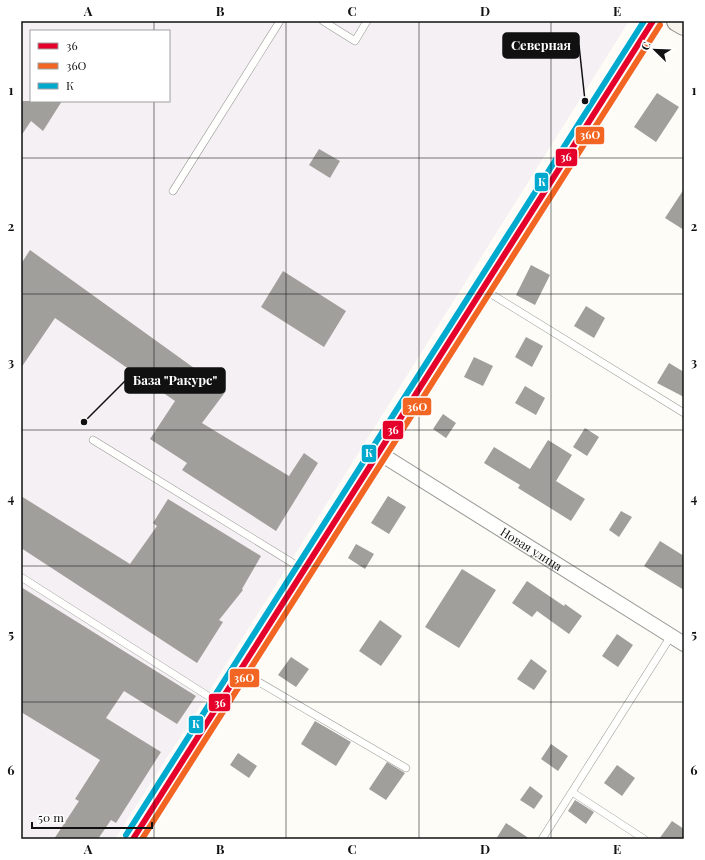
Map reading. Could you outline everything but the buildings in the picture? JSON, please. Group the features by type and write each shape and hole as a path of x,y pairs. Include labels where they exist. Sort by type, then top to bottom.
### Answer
{"main road":[{"path":"677,21 684,25"}],"street":[{"path":"133,839 653,21"},
{"name":"Новая улица","path":"378,453 684,644"}],"lane":[{"path":"173,191 280,21"},
{"path":"323,21 355,41 367,21"},
{"path":"483,289 684,413"},
{"path":"93,440 304,571"},
{"path":"21,577 219,703"},
{"path":"542,839 671,636"},
{"path":"240,671 406,768"},
{"path":"572,792 644,839"}],"shaded area":[{"path":"21,21 629,21 195,714 115,839 21,839"}],"transit line":[{"name":"К","path":"126,835 644,21"},
{"name":"36","path":"133,839 653,21"},
{"name":"36О","path":"142,839 660,25"}],"place":[{"name":"Северная","path":"585,101"},
{"name":"База \"Ракурс\"","path":"84,422"}]}
